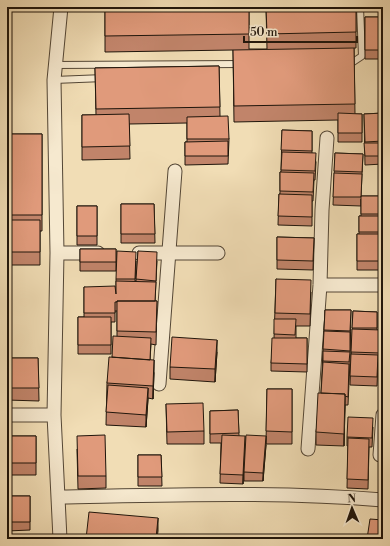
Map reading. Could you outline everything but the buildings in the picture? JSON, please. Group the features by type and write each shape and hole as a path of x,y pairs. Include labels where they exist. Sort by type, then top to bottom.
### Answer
{"street":[{"path":"60,539 54,415 57,253 54,65 61,7"},
{"path":"308,449 320,285 322,210 327,138"},
{"path":"159,384 175,171"},
{"path":"57,253 113,253"},
{"path":"129,253 218,253"},
{"path":"320,285 383,285"},
{"path":"7,416 54,415"},
{"path":"380,455 383,415"},
{"path":"59,497 236,494 383,500"}],"lane":[{"path":"338,62 353,62 362,56 360,7"},
{"path":"54,65 245,64"},
{"path":"54,80 108,78"}],"green space":[{"path":"37,535 37,539 7,539 7,536"}]}
